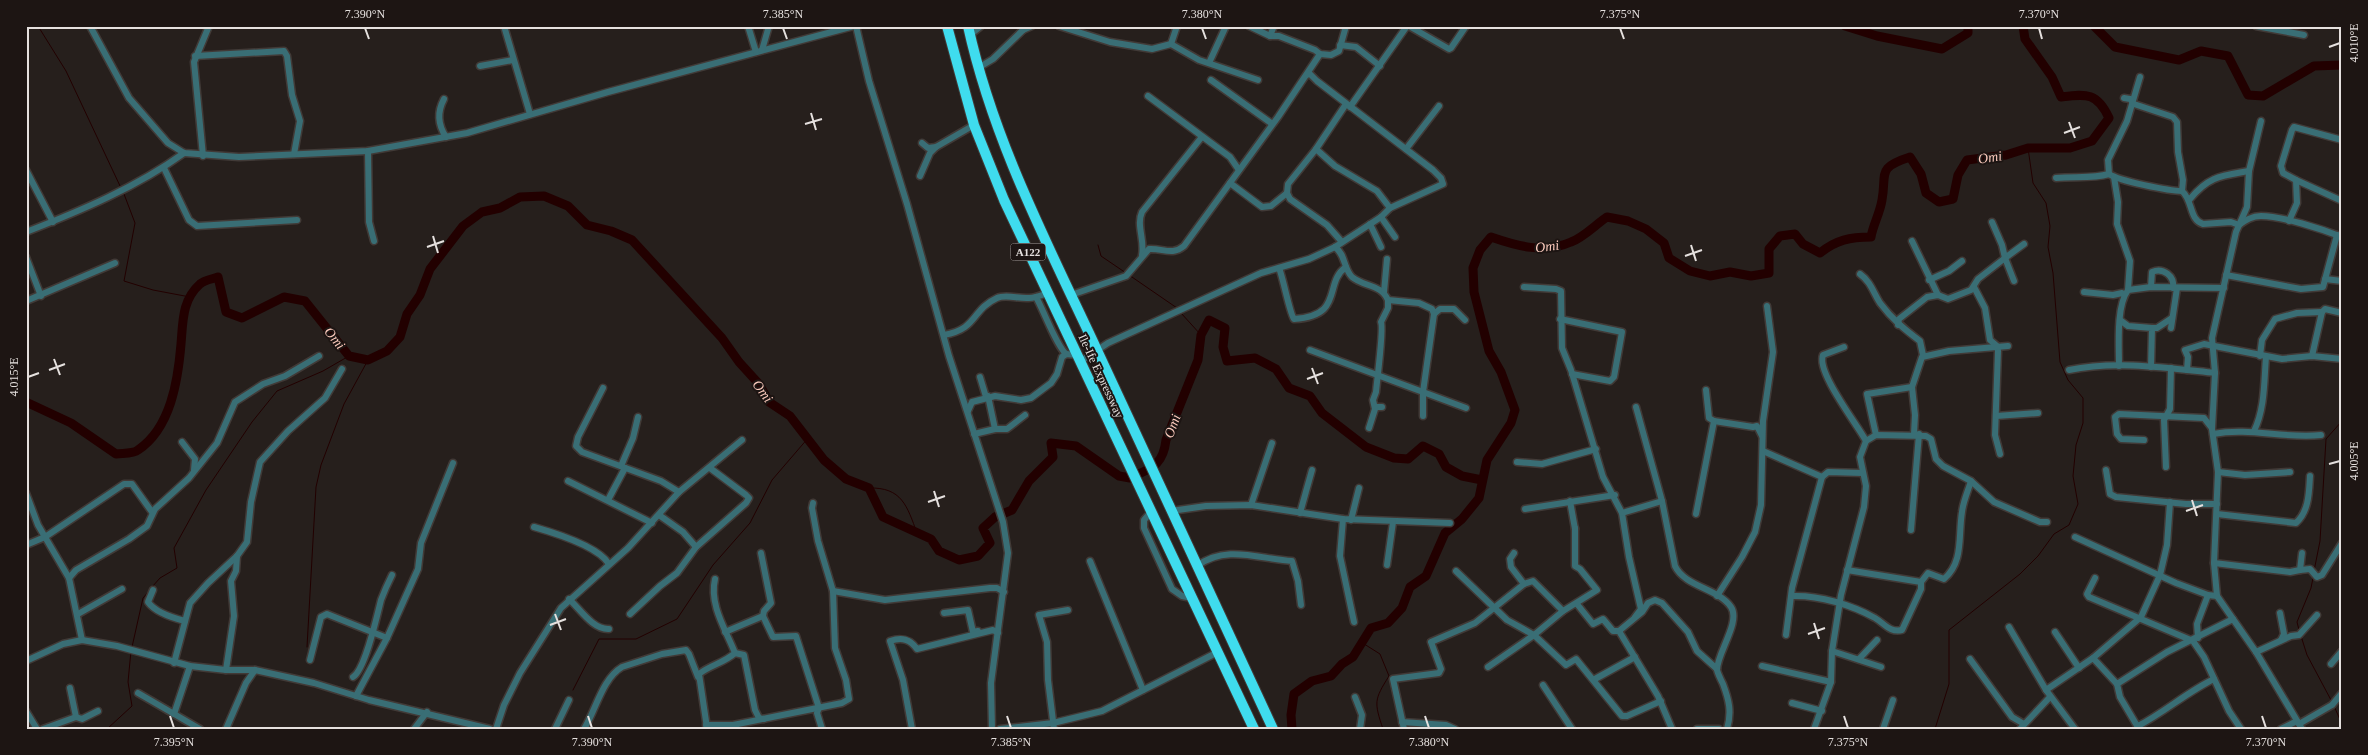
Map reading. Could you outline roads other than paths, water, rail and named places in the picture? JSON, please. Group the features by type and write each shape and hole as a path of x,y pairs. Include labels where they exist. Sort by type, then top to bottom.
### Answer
{"highway":[{"name":"Ile-Ife Expressway","path":"947,26 974,125 1004,200 1254,729"},
{"name":"Ile-Ife Expressway","path":"969,31 978,68 1007,154 1035,221 1273,729"},
{"path":"1199,611 1214,604"}],"street":[{"path":"90,26 129,98 168,143 184,153 203,156 255,157 368,151 446,137 855,26 869,81 907,204 944,335 967,412 977,436 1002,522 1008,553 991,683 992,729"},
{"path":"203,156 195,56 209,26"},
{"path":"504,26 530,114"},
{"path":"748,26 759,51"},
{"path":"759,51 769,26"},
{"path":"969,31 981,26"},
{"path":"978,68 993,59 1023,28 1032,26"},
{"path":"1058,26 1110,42 1152,49 1171,44 1209,63 1258,80"},
{"path":"1171,44 1177,26"},
{"path":"1209,63 1226,26"},
{"path":"1249,26 1270,36 1279,36 1315,50 1320,54 1331,55 1339,51 1346,26"},
{"path":"1270,36 1274,26"},
{"path":"1342,242 1327,225 1290,199 1287,193 1288,184 1380,66 1408,26 1448,49 1451,48 1466,26"},
{"path":"2256,26 2304,35"},
{"path":"1340,45 1356,47 1380,66"},
{"path":"195,56 284,52 287,56 292,95 300,121 294,154"},
{"path":"1071,295 1126,276 1142,255 1149,250 1170,253 1179,250 1308,75 1320,54"},
{"path":"480,66 513,60"},
{"path":"1036,296 1050,322 1060,348 1066,354 1079,358 1261,273 1309,259 1335,247 1381,217 1390,208 1442,184 1442,178 1309,73 1308,75"},
{"path":"2119,366 2120,320 2130,261 2117,224 2118,202 2108,160 2134,104 2140,77"},
{"path":"1211,80 1271,123"},
{"path":"1148,96 1199,133 1201,138 1230,157 1239,170"},
{"path":"2124,98 2130,99 2134,104 2174,117 2177,122 2178,152 2183,180 2182,191"},
{"path":"444,99 439,114 441,129 446,137"},
{"path":"1406,149 1439,106"},
{"path":"2262,121 2249,171 2247,207 2226,275 2212,338 2216,373 2212,432 2218,472 2214,563 2217,596 2256,652 2299,725"},
{"path":"920,176 927,148 936,147 974,125"},
{"path":"2342,140 2302,127 2294,127 2281,170 2296,180 2342,201"},
{"path":"1142,255 1144,245 1139,219 1201,138"},
{"path":"1316,149 1335,166 1377,191 1390,208"},
{"path":"368,151 369,222 374,241"},
{"path":"26,232 53,222 114,194 164,168 184,153"},
{"path":"164,168 189,220 197,226 297,220"},
{"path":"26,170 53,222"},
{"path":"2190,199 2208,181 2216,177 2249,171"},
{"path":"2056,178 2083,175 2111,176 2167,191 2182,191 2190,199 2195,218 2199,223 2231,222 2240,225"},
{"path":"2289,221 2297,203 2296,180"},
{"path":"1230,183 1262,207 1271,206 1287,193"},
{"path":"2226,275 2301,289 2323,287 2339,236 2314,226 2261,216 2249,218 2240,225"},
{"path":"1381,217 1395,236"},
{"path":"1992,222 2014,281"},
{"path":"1370,224 1381,248"},
{"path":"1912,241 1929,280 1938,295 1945,299 1974,288 1978,279 2024,244"},
{"path":"1335,247 1344,256 1346,267 1354,278 1384,292"},
{"path":"26,257 41,296"},
{"path":"1369,428 1378,407 1374,400 1380,339 1383,328 1381,322 1388,308 1388,300 1384,292 1387,259"},
{"path":"1929,280 1949,271 1962,260"},
{"path":"26,301 115,263"},
{"path":"1279,268 1287,290 1290,314 1294,319 1318,314 1332,299 1338,275 1346,267"},
{"path":"2151,288 2152,272 2154,270 2164,272 2170,276 2174,283 2171,328"},
{"path":"1860,274 1869,282 1879,300 1898,325 1920,341 1923,355 1912,387 1916,414 1916,434 1911,530"},
{"path":"2325,279 2342,281"},
{"path":"1524,287 1556,289 1561,292 1562,348 1596,449 1603,477 1615,495 1622,513 1628,558 1641,609 1635,617"},
{"path":"1974,288 1985,308 1990,340 1997,346 1999,373 1995,435 2000,454"},
{"path":"2084,292 2126,293 2151,288 2224,288"},
{"path":"944,335 958,333 970,325 980,310 998,297 1030,298 1048,293"},
{"path":"1898,325 1899,319 1922,300 1938,295"},
{"path":"1388,300 1419,304 1432,309 1434,314 1423,392 1423,416"},
{"path":"1717,596 1742,557 1755,532 1761,505 1763,421 1774,352 1767,306"},
{"path":"1434,314 1440,309 1454,310 1465,320"},
{"path":"2254,431 2258,424 2263,394 2262,340 2275,319 2297,313 2322,312 2325,309 2342,312"},
{"path":"2312,356 2322,312"},
{"path":"2120,320 2128,326 2156,328 2172,318"},
{"path":"1560,319 1622,332 1614,377 1610,381 1572,374"},
{"path":"2151,367 2152,328"},
{"path":"2187,370 2188,357 2185,350 2204,344 2282,359 2312,356 2342,359"},
{"path":"1923,355 2008,346"},
{"path":"1844,347 1823,355 1822,364 1832,388 1866,441"},
{"path":"1310,350 1370,373 1378,373 1466,408"},
{"path":"967,412 972,402 987,397 1005,396 1021,400 1031,398 1051,383 1057,374 1059,361 1066,354"},
{"path":"69,578 76,570 129,539 146,526 152,512 194,472 217,442 235,402 263,384 285,376 319,356"},
{"path":"2069,370 2086,366 2119,366 2171,368 2216,373"},
{"path":"2166,467 2165,418 2170,409 2171,368"},
{"path":"174,663 188,609 194,598 237,556 247,542 260,462 288,431 325,398 342,369"},
{"path":"980,377 995,429"},
{"path":"1876,435 1867,394 1912,387"},
{"path":"603,388 578,437 576,446 582,452 662,481 679,492"},
{"path":"1706,390 1709,418 1714,421 1753,428 1757,426 1764,442"},
{"path":"963,396 972,402"},
{"path":"1636,408 1662,501 1678,573 1717,596 1730,606 1734,615 1718,670"},
{"path":"1996,416 2038,413"},
{"path":"977,436 995,429 1007,429 1025,414"},
{"path":"2144,440 2121,439 2117,434 2115,417 2119,414 2165,418 2204,418 2212,432"},
{"path":"608,500 623,467 638,417"},
{"path":"1696,514 1714,421"},
{"path":"2212,432 2254,431 2307,436 2321,435"},
{"path":"1814,729 1831,682 1832,652 1840,604 1864,507 1866,486 1860,457 1866,441 1876,435 1916,434 1931,439 1936,459 1943,466 1971,481 1994,502 2040,522 2047,522"},
{"path":"496,729 504,705 554,616 569,599 652,523 679,492 742,440"},
{"path":"182,442 195,459 196,466 194,472"},
{"path":"1251,505 1272,443"},
{"path":"1517,462 1542,464 1596,449"},
{"path":"1763,451 1822,477"},
{"path":"356,696 387,638 418,569 421,543 453,463"},
{"path":"630,614 660,586 677,574 696,546 715,533 748,498 729,480 710,468"},
{"path":"1300,513 1312,470"},
{"path":"2106,470 2110,494 2170,502 2217,504"},
{"path":"1786,635 1797,570 1822,477 1828,472 1863,473"},
{"path":"2218,472 2246,475 2290,472"},
{"path":"2217,514 2296,523 2301,519 2308,499 2310,476"},
{"path":"568,481 652,523"},
{"path":"1792,596 1814,598 1840,604 1876,619 1896,632 1902,630 1921,589 1921,582 1928,574 1944,579 1955,566 1961,540 1962,512 1971,481"},
{"path":"26,545 45,537 124,484 132,484 152,512"},
{"path":"1351,520 1359,488"},
{"path":"26,493 45,537 69,578 82,640"},
{"path":"1525,509 1615,495"},
{"path":"1488,667 1534,635 1563,611 1597,590 1580,569 1575,566 1575,528 1570,501"},
{"path":"1622,513 1662,501"},
{"path":"2046,690 2094,658 2141,617 2160,575 2167,545 2170,502"},
{"path":"735,653 728,659 711,664 699,674 710,727 765,719 842,704 849,699 846,680 835,648 833,592 818,541 812,508 813,503"},
{"path":"1171,512 1206,506 1251,505 1351,520 1450,523"},
{"path":"659,515 683,532 696,546"},
{"path":"1343,519 1340,556 1354,622"},
{"path":"1388,565 1393,522"},
{"path":"534,527 567,537 602,556 609,564"},
{"path":"2075,537 2208,595 2217,596"},
{"path":"2214,563 2290,572 2310,569 2317,577 2322,575 2342,543"},
{"path":"761,553 771,603 764,611 763,616 773,637 796,636 819,708 817,713 822,729"},
{"path":"1197,566 1210,557 1225,553 1292,561 1298,581 1301,605"},
{"path":"1514,553 1510,559 1511,566 1524,584"},
{"path":"2300,570 2302,553"},
{"path":"226,670 234,616 231,581 236,571 237,556"},
{"path":"1090,560 1143,690"},
{"path":"1847,570 1921,582"},
{"path":"1456,571 1507,620 1534,635 1566,665 1576,659 1595,679 1622,716 1661,701"},
{"path":"353,677 360,668 374,632 382,599 392,575"},
{"path":"2095,578 2088,594 2089,597 2196,640"},
{"path":"714,579 714,598 725,632 735,653"},
{"path":"1455,729 1446,725 1403,725 1393,679 1439,673 1441,669 1431,642 1475,623 1524,584 1533,581 1563,611"},
{"path":"833,592 885,600 990,588 997,588 1004,592"},
{"path":"78,614 122,590"},
{"path":"153,590 148,602 150,606 174,618 185,621"},
{"path":"2208,595 2197,624 2196,640 2230,711 2241,729"},
{"path":"569,599 594,624 603,629 609,629"},
{"path":"1576,604 1593,624 1602,619 1613,631 1619,631 1648,603 1655,600 1662,602 1688,632 1697,651 1718,670 1729,699 1731,714 1727,729"},
{"path":"944,613 968,610 973,632 986,629 985,632"},
{"path":"1053,726 1047,642 1039,615 1068,610"},
{"path":"2280,614 2284,634 2281,640"},
{"path":"310,660 321,617 325,615 387,638"},
{"path":"2256,652 2281,640 2300,635 2317,615"},
{"path":"725,632 763,616"},
{"path":"2117,684 2168,652 2196,640 2233,620"},
{"path":"2009,627 2050,697 2076,729"},
{"path":"912,729 903,680 890,641 898,638 908,640 917,649 993,630 998,633"},
{"path":"1619,631 1661,701 1672,729"},
{"path":"2055,632 2079,668"},
{"path":"26,661 63,644 82,640 117,646 190,666 226,670 255,670 314,683 356,696 490,729"},
{"path":"1859,659 1877,640"},
{"path":"584,729 607,684 616,671 622,667 662,654 686,650 690,654 701,683"},
{"path":"2331,664 2342,651"},
{"path":"1000,729 1053,726 1102,711 1218,652"},
{"path":"1832,652 1881,667"},
{"path":"735,653 744,655 756,720"},
{"path":"1595,679 1635,657"},
{"path":"2094,658 2117,684 2120,697 2138,727 2196,688 2214,679"},
{"path":"1970,659 2012,717 2022,727 2050,697"},
{"path":"174,714 190,666"},
{"path":"1762,666 1831,682"},
{"path":"226,729 246,683 255,670"},
{"path":"1543,685 1572,729"},
{"path":"70,688 76,717"},
{"path":"138,693 200,729"},
{"path":"2281,729 2299,725 2332,705 2341,694"},
{"path":"1355,697 1362,715 1360,729"},
{"path":"555,729 569,700"},
{"path":"1883,729 1893,700"},
{"path":"1792,704 1822,711"},
{"path":"755,710 759,718 765,719"},
{"path":"26,711 37,729"},
{"path":"44,729 76,717 82,720 98,711"},
{"path":"414,729 427,712"},
{"path":"1697,729 1719,729"}],"waterway":[{"path":"38,26 66,71 121,188"},
{"path":"1845,26 1877,36 1942,49 1968,33 1968,26"},
{"name":"Omi","path":"1292,729 1291,715 1294,694 1312,681 1331,676 1342,664 1353,657 1371,628 1388,623 1402,608 1410,587 1426,576 1445,533 1462,519 1479,498 1487,460 1511,423 1515,410 1501,372 1489,351 1474,292 1473,268 1480,250 1491,237 1521,246 1551,248 1576,240 1607,217 1628,221 1646,229 1664,243 1669,258 1690,271 1710,276 1730,272 1751,276 1769,273 1769,249 1780,236 1795,234 1803,244 1820,253 1844,240 1871,237 1881,205 1885,172 1899,161 1910,157 1921,174 1926,193 1939,202 1953,199 1958,175 1967,160 2006,155 2028,148 2070,148 2092,141 2109,118 2100,103 2095,99 2084,95 2061,97 2052,77 2025,39 2023,26"},
{"name":"Omi","path":"2094,26 2115,47 2179,60 2201,51 2228,56 2248,95 2263,96 2314,66 2342,65"},
{"path":"1935,729 1949,684 1949,630 2020,574 2038,556 2054,534 2069,525 2078,504 2073,476 2076,445 2083,423 2083,398 2068,380 2060,362 2053,273 2048,247 2050,226 2046,203 2033,183 2028,148"},
{"path":"124,194 135,223 124,281 153,290 190,297"},
{"name":"Omi","path":"26,402 71,423 116,454 131,453 138,450 149,441 158,429 171,402 178,373 184,311 190,297 194,290 202,283 218,277 226,312 242,318 284,297 305,301 349,356 368,360 387,351 400,337 407,314 420,295 430,269 463,226 482,212 500,208 520,197 544,196 568,206 587,225 611,231 632,240 722,338 739,362 759,384 769,402 790,416 824,460 846,479 869,488 883,517 931,539 939,551 959,560 978,556 990,543 983,528 995,517 1012,510 1029,481 1053,457 1051,443 1076,446 1119,476 1130,478 1155,465 1162,456 1166,440 1198,360 1201,335 1209,320 1225,328 1223,347 1227,361 1255,358 1276,369 1289,388 1310,396 1322,413 1366,447 1394,458 1408,459 1423,446 1439,454 1446,467 1462,476 1482,480"},
{"path":"1098,245 1101,256 1126,273"},
{"path":"1129,275 1177,308"},
{"path":"1181,313 1201,335"},
{"path":"152,587 160,578 177,568 174,548 206,490 252,422 277,391 323,371 349,356"},
{"path":"307,647 316,487 321,465 344,404 368,360"},
{"path":"2314,571 2320,541 2326,439 2342,421"},
{"path":"573,690 599,639 636,639 677,619 713,565 750,523 772,480 809,437"},
{"path":"869,488 889,491 902,500 917,533"},
{"path":"2299,630 2297,622 2311,588 2313,578"},
{"path":"132,647 143,598 150,590"},
{"path":"2301,636 2307,655 2331,700"},
{"path":"1361,642 1380,654 1389,676 1380,691 1377,701 1378,713 1383,729"},
{"path":"107,729 132,706 128,682 131,651"},
{"path":"2334,706 2342,724"}]}
